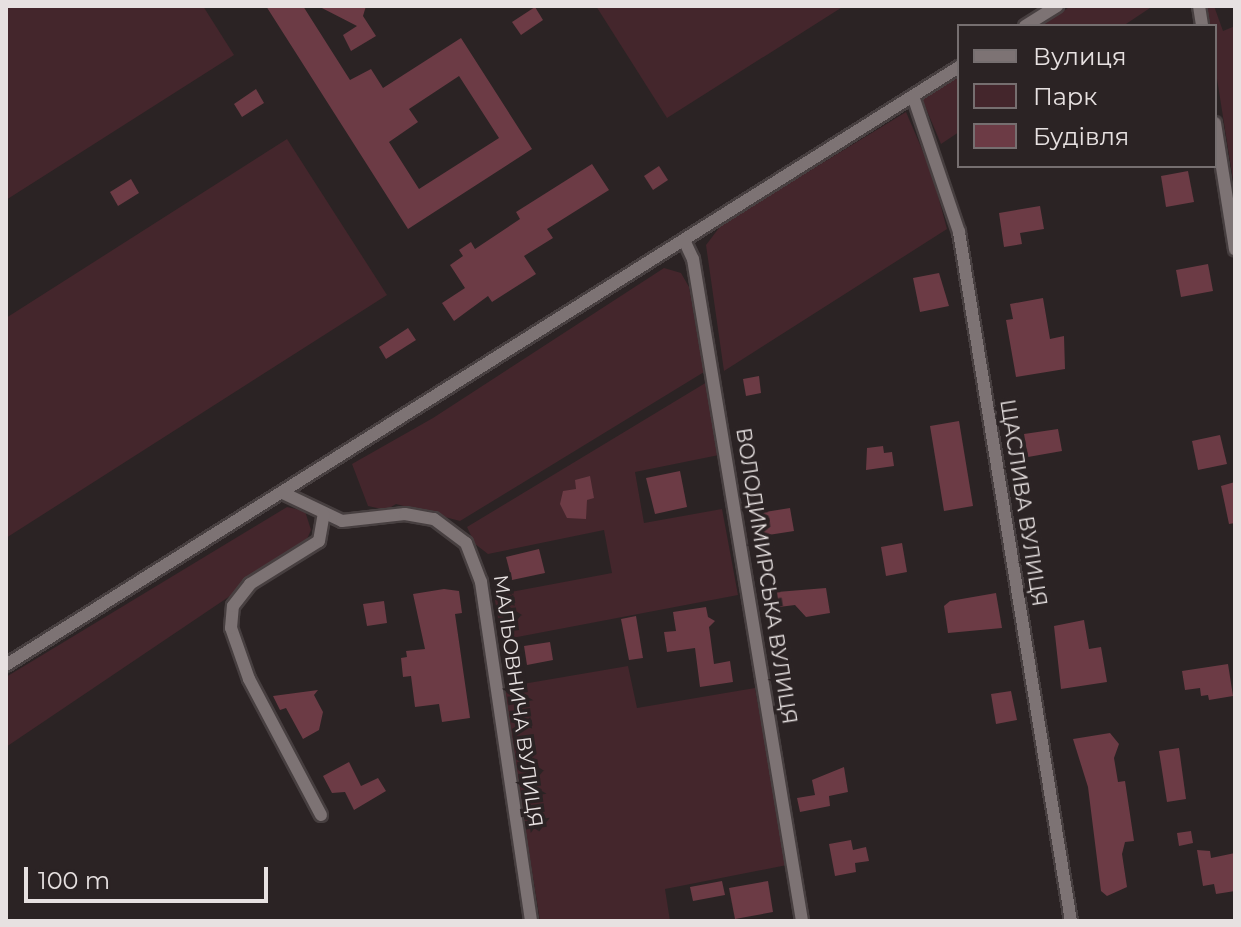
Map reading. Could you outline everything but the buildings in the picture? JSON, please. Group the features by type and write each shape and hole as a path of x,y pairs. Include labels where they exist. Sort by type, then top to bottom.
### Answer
{"street":[{"path":"1028,24 1057,6"},
{"path":"6,665 957,68"},
{"name":"ЩАСЛИВА ВУЛИЦЯ","path":"913,96 959,232 1071,921"},
{"path":"1217,136 1235,249"},
{"name":"ВОЛОДИМИРСЬКА ВУЛИЦЯ","path":"684,240 693,259 802,921"},
{"name":"МАЛЬОВНИЧА ВУЛИЦЯ","path":"283,493 342,521 405,514 434,519 466,543 476,563 531,921"},
{"path":"321,815 249,679 231,628 233,606 250,584 319,541 324,514"}],"green space":[{"path":"6,6 203,6 234,55 6,200"},
{"path":"596,6 844,6 667,118"},
{"path":"1071,6 1153,6 1126,24 1042,24"},
{"path":"1207,6 1214,6 1223,31 1235,26 1235,193 1217,79 1217,24 1209,24"},
{"path":"957,77 957,133 941,144 922,99"},
{"path":"906,112 931,170 947,229 724,371 706,245 722,224"},
{"path":"287,139 387,295 6,538 6,318"},
{"path":"664,268 681,273 689,287 704,372 460,521 396,504 386,510 368,506 352,464 433,418"},
{"path":"707,382 719,455 635,472 644,523 722,509 738,595 502,640 494,595 612,573 604,530 488,554 475,544 467,527"},
{"path":"287,507 305,511 311,530 304,546 6,747 6,677"},
{"path":"628,666 637,708 755,688 787,865 665,889 670,921 540,921 504,695 511,686"}]}
